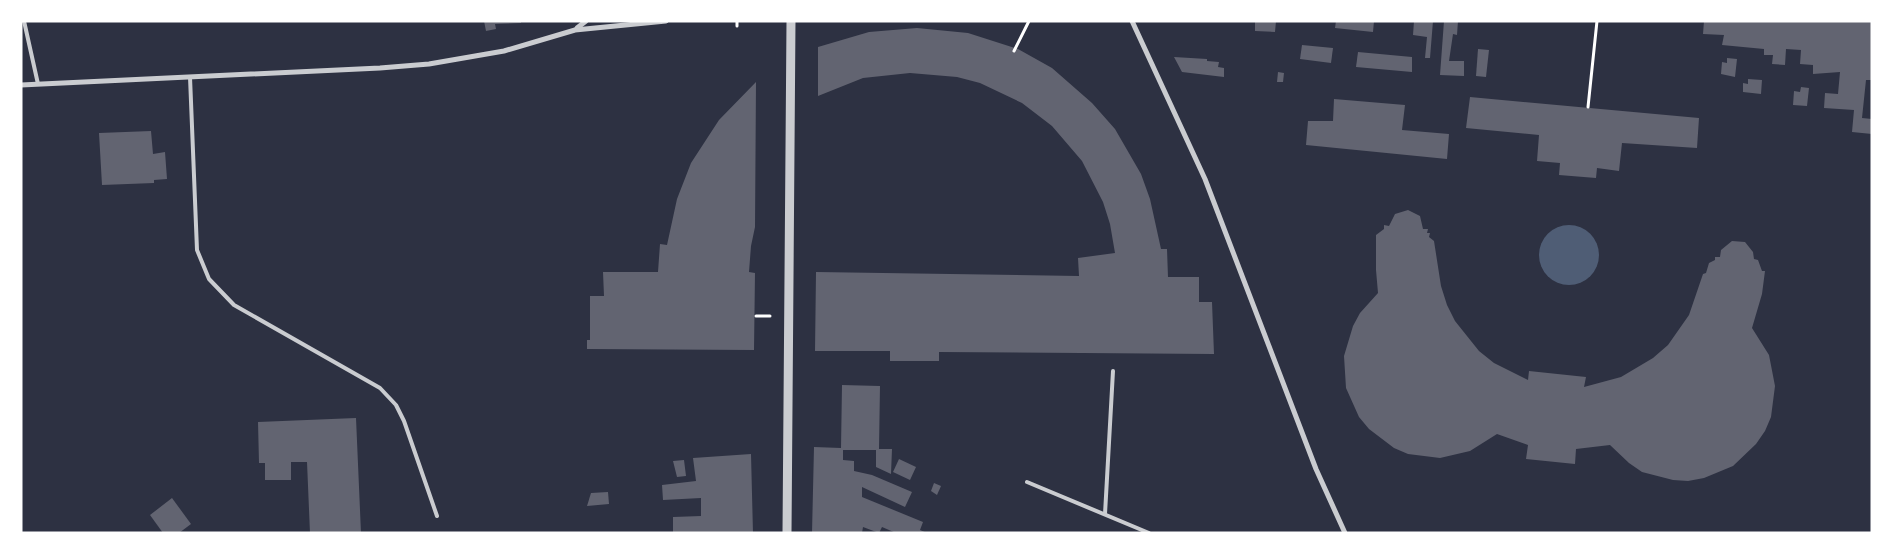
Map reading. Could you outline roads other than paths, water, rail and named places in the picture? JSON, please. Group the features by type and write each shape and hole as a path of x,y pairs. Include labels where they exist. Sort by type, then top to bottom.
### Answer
{"street":[{"path":"575,30 586,21"},
{"path":"21,85 429,64 504,52 575,30 666,21"},
{"path":"787,533 791,21"},
{"path":"1132,21 1205,179 1316,469 1345,533"}],"lane":[{"path":"24,21 38,84"},
{"path":"190,77 197,250 210,279 234,305 380,388 396,405 404,421 437,516"},
{"path":"1105,514 1113,371"},
{"path":"1027,482 1149,533"}],"water":[{"path":"1563,225 1575,225 1586,230 1594,238 1599,249 1597,267 1586,280 1575,285 1563,285 1552,280 1544,272 1539,261 1539,249 1544,238 1552,230"}]}
